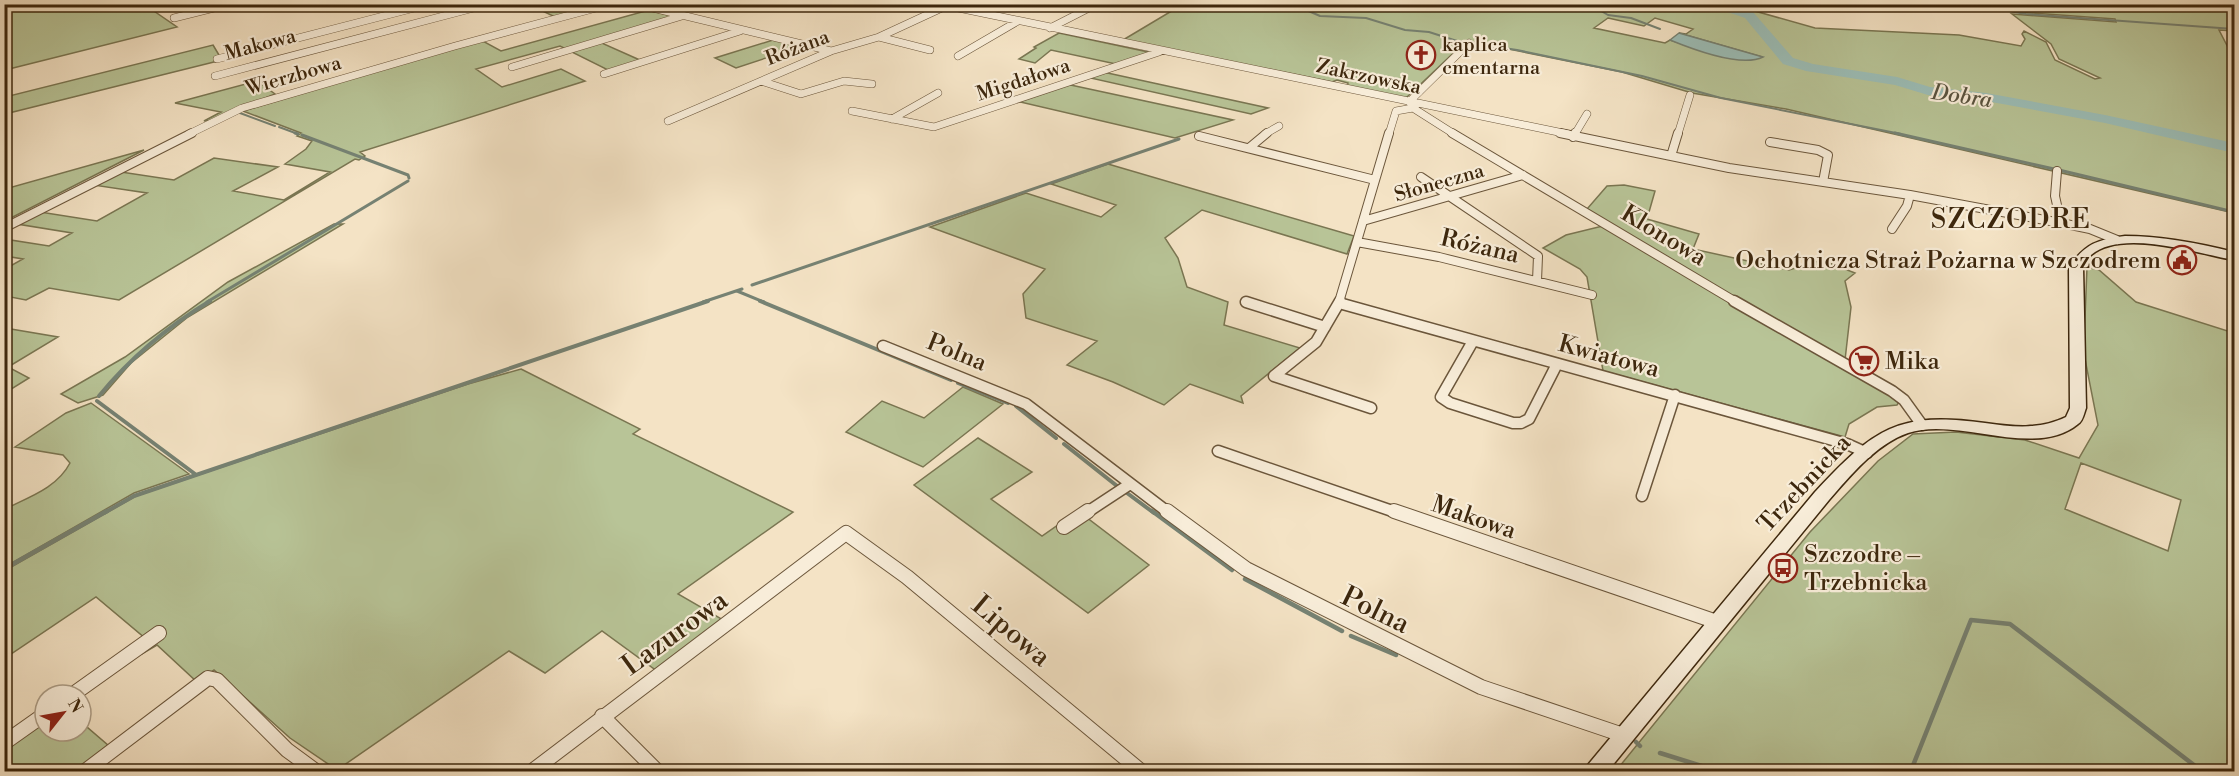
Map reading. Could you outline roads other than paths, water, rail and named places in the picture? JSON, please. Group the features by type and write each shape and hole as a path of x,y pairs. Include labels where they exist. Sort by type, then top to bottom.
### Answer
{"street":[{"path":"174,18 230,4"},
{"path":"217,59 430,4"},
{"name":"Makowa","path":"215,76 489,4"},
{"name":"Wierzbowa","path":"4,228 242,108 455,46 611,4"},
{"path":"636,4 740,31 831,51"},
{"path":"973,12 987,4"},
{"path":"1050,28 1097,4"},
{"name":"Zakrzowska","path":"943,5 1413,105 1729,168 1910,195 2061,223 2090,229 2117,240"},
{"name":"Różana","path":"668,121 831,51 879,37 943,5"},
{"path":"512,67 682,16"},
{"path":"958,56 1018,21"},
{"path":"604,74 740,31"},
{"path":"879,37 930,50"},
{"path":"1371,408 1274,376 1316,342 1339,303 1396,111 1413,105 1469,43"},
{"name":"Migdałowa","path":"852,111 934,127 1160,51"},
{"name":"Różana","path":"761,81 801,94 844,81 872,84"},
{"path":"892,119 938,93"},
{"path":"1671,156 1690,95"},
{"name":"Klonowa","path":"1413,105 1523,175 1904,400 1922,425"},
{"path":"1574,137 1587,114"},
{"path":"1249,148 1270,130 1279,126"},
{"path":"1199,136 1375,180"},
{"path":"1770,142 1818,150 1828,155 1823,182"},
{"path":"2057,171 2055,196 2061,223"},
{"name":"Słoneczna","path":"1363,221 1523,175"},
{"path":"1421,177 1538,256 1537,281"},
{"path":"1892,229 1907,206 1910,195"},
{"name":"Trzebnicka","path":"1593,771 1822,496 1867,453 1896,431 1922,425 2045,432 2073,420 2078,408 2076,267 2082,256 2117,240 2149,239 2235,256"},
{"name":"Różana","path":"1357,242 1439,257 1592,295"},
{"path":"1246,302 1325,327"},
{"name":"Kwiatowa","path":"1339,303 1848,444 1867,453"},
{"path":"1473,341 1441,397 1450,403 1513,423 1521,423 1529,419 1557,364"},
{"name":"Polna","path":"883,346 1026,404 1246,569 1317,607 1481,687 1623,735"},
{"path":"1642,496 1675,395"},
{"name":"Makowa","path":"1218,451 1717,622"},
{"path":"1064,527 1130,484"},
{"name":"Lazurowa","path":"531,771 730,623 846,533"},
{"name":"Lipowa","path":"846,533 907,577 1142,771"},
{"path":"89,683 159,633"},
{"path":"84,771 208,678 217,680 287,750 317,771"},
{"path":"602,716 658,771"},
{"path":"4,743 33,722"}],"water":[{"path":"1679,33 1763,57 1742,60 1716,56 1670,40"}],"waterway":[{"path":"610,6 622,4"},
{"path":"1273,4 1297,6 1320,16 1366,18 1405,30 1429,32 1457,41 1517,50 1642,76 1721,98 1901,134"},
{"path":"1581,4 1596,8 1608,15 1631,18 1660,29"},
{"name":"Dobra","path":"1710,4 1749,15 1788,61 1811,68 1897,81 1928,91 1986,97 2105,119 2234,148"},
{"path":"1967,4 2025,14"},
{"path":"2013,4 2025,14"},
{"path":"2025,14 2234,29"},
{"path":"240,113 275,126"},
{"path":"279,127 298,134 295,133"},
{"path":"1895,133 2054,169"},
{"path":"302,135 408,175 409,178"},
{"path":"752,285 1179,139"},
{"path":"2059,170 2234,212"},
{"path":"207,302 408,181"},
{"path":"703,302 742,289"},
{"path":"737,291 764,302"},
{"path":"99,396 150,344 179,321 210,301"},
{"path":"104,513 134,496 708,301"},
{"path":"760,301 951,380"},
{"path":"958,383 1008,403"},
{"path":"97,401 195,474"},
{"path":"1016,406 1056,438"},
{"path":"1064,444 1117,486"},
{"path":"1127,493 1154,513"},
{"path":"4,569 107,511"},
{"path":"1152,511 1232,570"},
{"path":"1245,579 1342,631"},
{"path":"1906,772 1912,768 1971,620 2010,624 2203,772"},
{"path":"1351,636 1396,655"},
{"path":"1636,742 1640,746"},
{"path":"1660,753 1721,772"}],"place":[{"name":"kaplica cmentarna","path":"1421,55"},
{"name":"Ochotnicza Straż Pożarna w Szczodrem","path":"2182,260"},
{"name":"Mika","path":"1864,361"},
{"name":"Szczodre – Trzebnicka","path":"1783,568"}],"district":[{"name":"SZCZODRE","path":"2011,219"}]}
